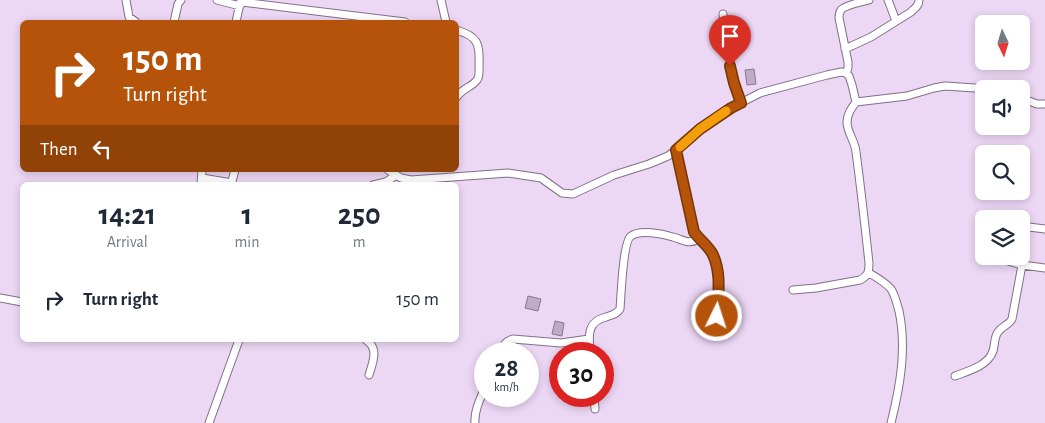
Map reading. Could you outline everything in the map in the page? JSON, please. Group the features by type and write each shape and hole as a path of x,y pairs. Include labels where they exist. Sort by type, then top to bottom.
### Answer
{"street":[{"path":"126,0 129,17 133,20"},
{"path":"174,20 178,4 181,0"},
{"path":"217,0 388,20"},
{"path":"441,0 446,20"},
{"path":"846,73 848,62 839,18 841,10 844,7 869,0"},
{"path":"888,0 896,21"},
{"path":"845,49 871,37 916,8 919,0"},
{"path":"237,20 241,3"},
{"path":"723,14 730,66 741,103"},
{"path":"459,31 475,39 479,46 480,59 479,76 476,82 459,93"},
{"path":"391,172 401,178 411,180 453,174 508,173 526,175 541,178 562,193 573,194 614,175 668,156 700,129 731,108 760,93 827,74 846,73 849,76 856,102 849,112 847,120 848,129 856,150 868,246 868,273 865,278 860,280 793,290"},
{"path":"856,102 907,96 946,86 975,88"},
{"path":"1030,102 1045,104"},
{"path":"676,150 694,232 713,255 717,267 719,292 717,316"},
{"path":"387,182 396,176"},
{"path":"202,178 221,182"},
{"path":"1030,227 1045,229"},
{"path":"589,342 590,332 594,322 618,312 620,309 623,274 630,236 643,232 691,242 699,239"},
{"path":"955,376 977,367 990,357 994,350 996,334 1012,319 1022,265 1045,268"},
{"path":"868,273 879,278 891,290 897,303 902,325 903,347 900,378 891,423"},
{"path":"0,298 20,302"},
{"path":"506,342 513,339 561,343 589,339"},
{"path":"209,423 238,342"},
{"path":"368,342 373,346 374,352 370,374"},
{"path":"475,423 474,419 477,407"}],"building":[{"path":"754,69 756,84 747,85 745,70"},
{"path":"528,296 541,299 538,311 525,308"},
{"path":"555,321 564,323 562,336 552,334"}],"slow traffic":[{"path":"680,147 700,129 726,111"}],"route":[{"path":"717,316 719,292 717,267 713,255 694,232 676,150 700,129 741,103 730,66"}]}
